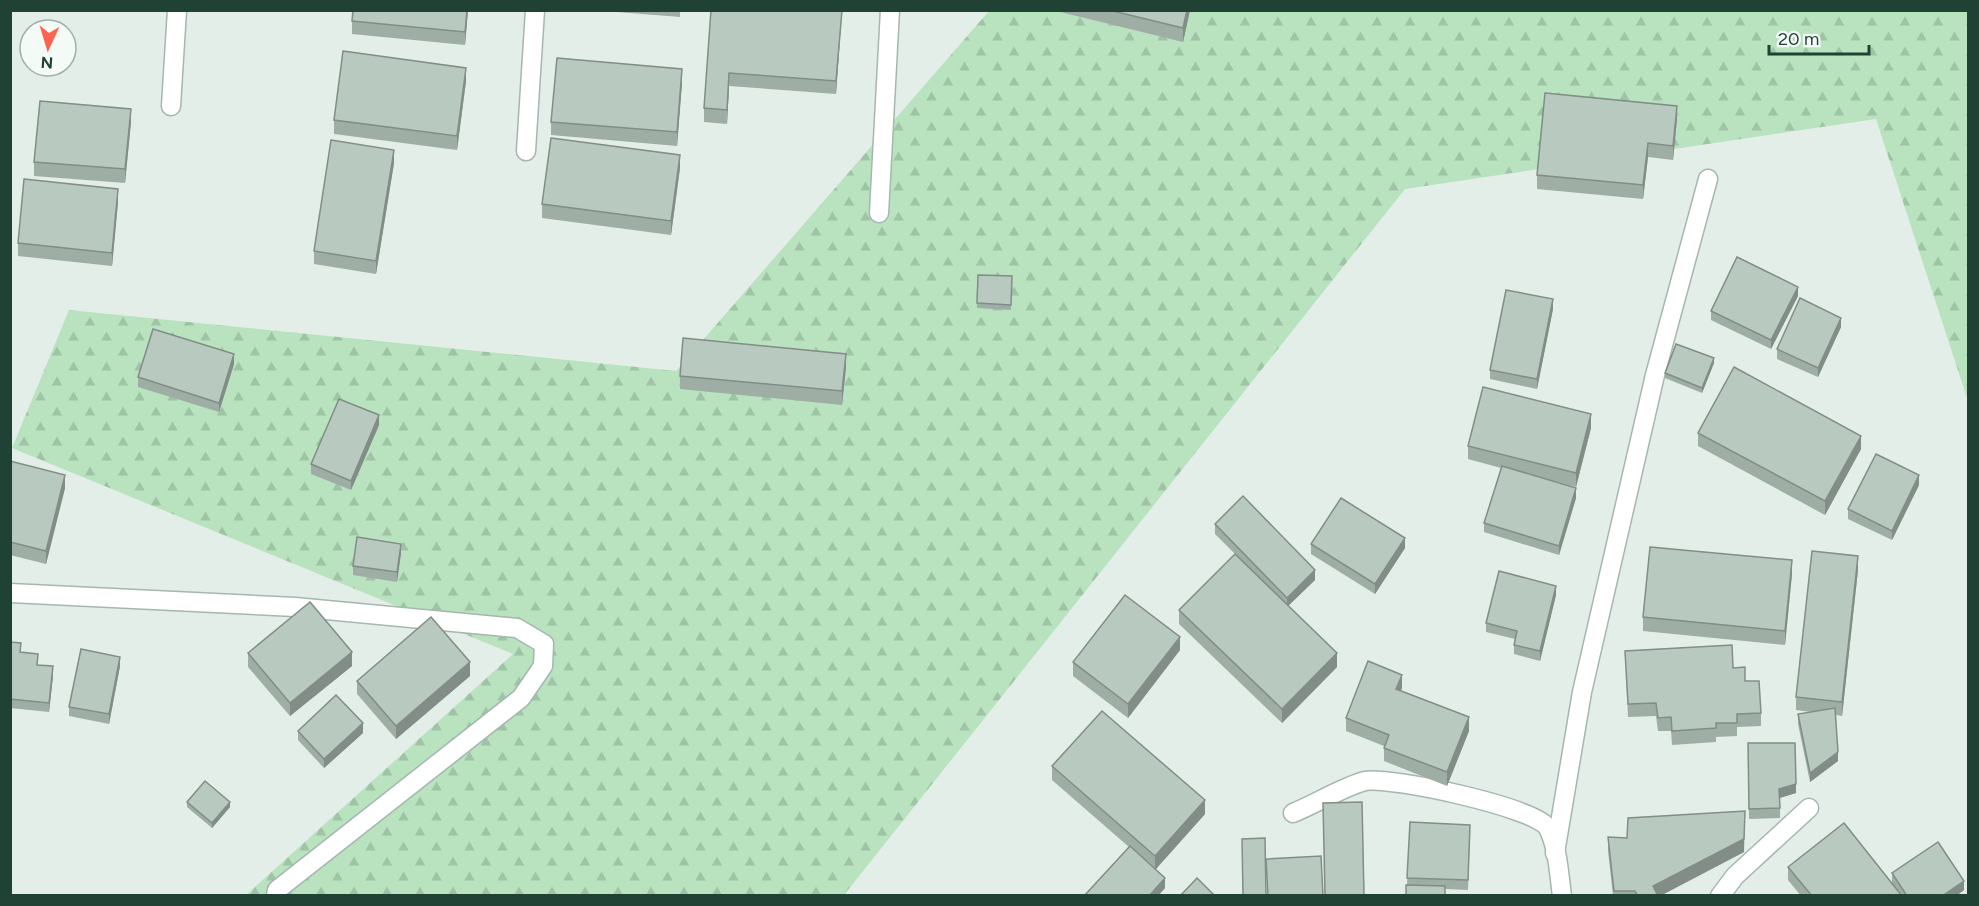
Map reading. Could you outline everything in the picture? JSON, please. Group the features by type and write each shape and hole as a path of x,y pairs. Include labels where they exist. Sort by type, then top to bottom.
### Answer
{"street":[{"path":"171,106 177,10"},
{"path":"526,151 534,10"},
{"path":"879,213 890,10"},
{"path":"1555,853 1582,693 1655,375 1708,179"},
{"path":"10,593 295,607 506,626 517,628 544,644 543,666 521,698 277,890 276,896"},
{"path":"1293,813 1365,781 1433,788 1532,815 1548,826 1562,896"},
{"path":"1720,896 1735,876 1809,808"}],"green space":[{"path":"989,11 1968,11 1968,401 1876,119 1405,189 844,895 246,895 513,654 12,448 69,310 676,371"}],"building":[{"path":"353,10 467,10 465,32 352,21"},
{"path":"711,10 842,10 836,81 729,73 727,110 704,108"},
{"path":"1109,10 1187,10 1183,28"},
{"path":"343,51 466,68 457,136 334,120"},
{"path":"557,58 682,69 677,132 551,122"},
{"path":"1545,93 1677,106 1673,146 1648,143 1643,185 1537,175"},
{"path":"40,101 131,109 125,169 34,162"},
{"path":"551,138 680,155 671,221 542,204"},
{"path":"331,140 394,150 376,261 314,251"},
{"path":"24,179 118,189 112,253 18,243"},
{"path":"1737,257 1798,287 1771,340 1711,311"},
{"path":"978,275 1012,276 1011,305 977,303"},
{"path":"1506,290 1553,299 1537,379 1490,370"},
{"path":"1800,298 1841,318 1818,368 1777,349"},
{"path":"153,329 234,354 219,403 138,377"},
{"path":"683,338 846,354 842,391 680,376"},
{"path":"1676,344 1714,358 1702,388 1665,373"},
{"path":"1734,367 1861,436 1825,501 1698,433"},
{"path":"1483,387 1591,414 1576,473 1468,446"},
{"path":"339,399 379,415 351,481 311,464"},
{"path":"1876,454 1919,475 1892,531 1848,509"},
{"path":"10,461 65,475 46,551 10,542"},
{"path":"1502,466 1576,488 1559,546 1484,523"},
{"path":"1243,496 1315,570 1287,598 1215,524"},
{"path":"1341,498 1405,538 1375,584 1311,544"},
{"path":"357,537 401,544 397,572 353,566"},
{"path":"1650,547 1792,560 1785,631 1643,617"},
{"path":"1812,551 1858,556 1842,702 1796,697"},
{"path":"1235,554 1337,653 1282,709 1179,610"},
{"path":"1499,571 1556,586 1540,651 1514,645 1517,631 1486,623"},
{"path":"1125,595 1180,637 1128,704 1073,662"},
{"path":"310,602 352,652 290,703 248,653"},
{"path":"431,617 470,662 396,726 357,681"},
{"path":"10,642 21,643 20,652 38,654 37,665 53,666 49,703 10,699"},
{"path":"1732,645 1733,668 1745,667 1745,681 1759,681 1761,713 1737,714 1737,723 1716,723 1716,728 1672,731 1671,717 1658,718 1656,703 1628,704 1625,651"},
{"path":"81,649 120,657 109,714 69,707"},
{"path":"1368,661 1402,675 1396,689 1469,717 1447,772 1384,748 1389,735 1346,718"},
{"path":"336,695 363,723 324,759 298,731"},
{"path":"1835,708 1838,752 1810,773 1798,714"},
{"path":"1102,711 1205,800 1155,856 1052,766"},
{"path":"1748,743 1795,743 1796,784 1779,789 1780,808 1749,809"},
{"path":"205,781 230,802 212,823 187,802"},
{"path":"1362,802 1364,896 1325,896 1323,803"},
{"path":"1745,811 1744,839 1653,886 1658,896 1638,896 1635,891 1614,891 1608,837 1627,838 1628,818"},
{"path":"1410,822 1470,825 1468,880 1407,878"},
{"path":"1844,823 1902,896 1812,896 1788,867"},
{"path":"1265,838 1266,896 1243,896 1242,839"},
{"path":"1938,842 1964,881 1942,896 1907,896 1892,873"},
{"path":"1130,846 1165,878 1149,896 1084,896"},
{"path":"1321,856 1323,896 1268,896 1266,859"},
{"path":"1197,878 1215,896 1180,896"},
{"path":"1406,885 1445,886 1445,896 1406,896"}]}
